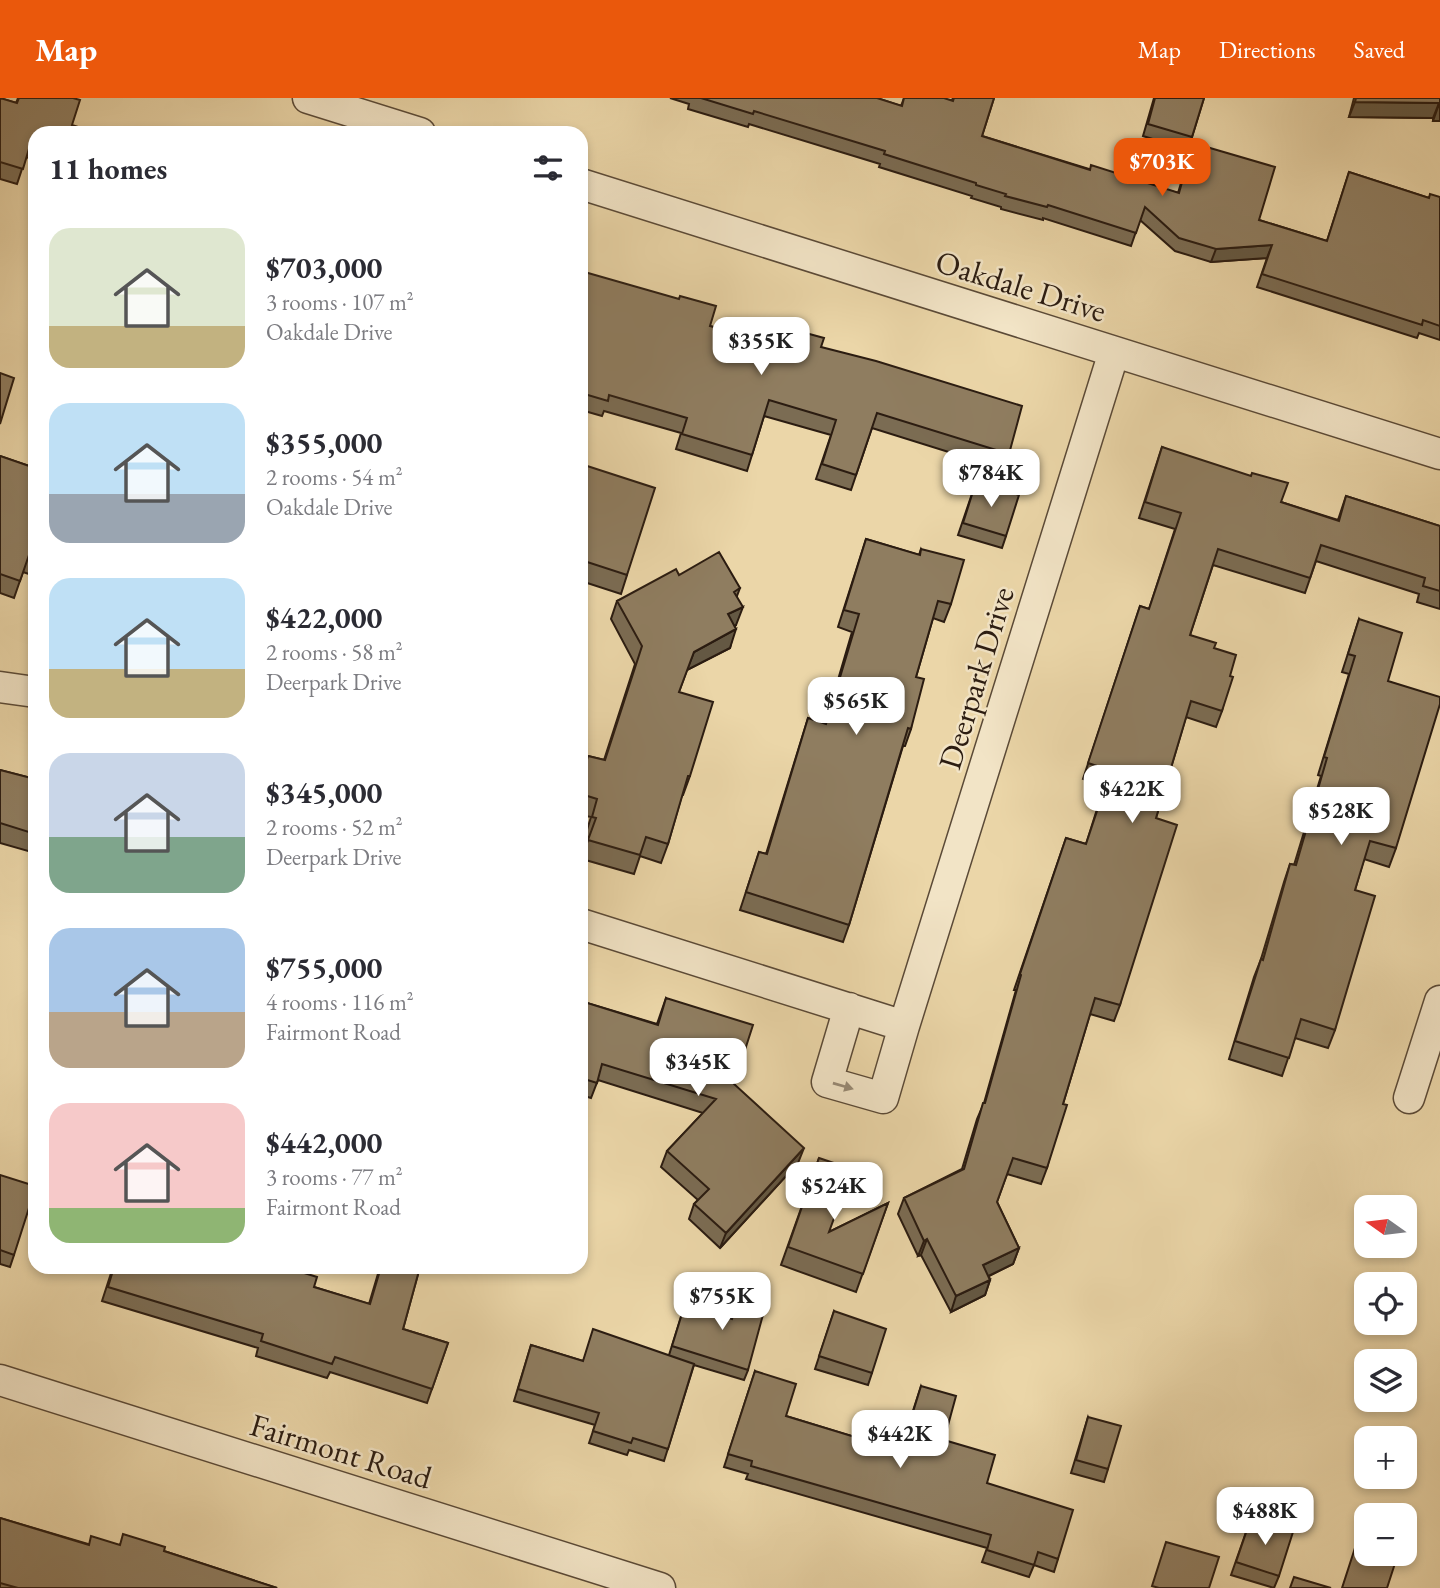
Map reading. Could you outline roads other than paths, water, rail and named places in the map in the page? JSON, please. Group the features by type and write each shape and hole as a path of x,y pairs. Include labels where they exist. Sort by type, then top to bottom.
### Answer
{"street":[{"path":"308,98 398,126"},
{"name":"Oakdale Drive","path":"588,186 1440,454"},
{"name":"Deerpark Drive","path":"849,1008 827,1082 883,1098 1114,352"},
{"path":"0,687 28,691"},
{"path":"588,926 904,1026"},
{"path":"1409,1098 1440,1002"},
{"name":"Fairmont Road","path":"0,1380 660,1588"}]}
